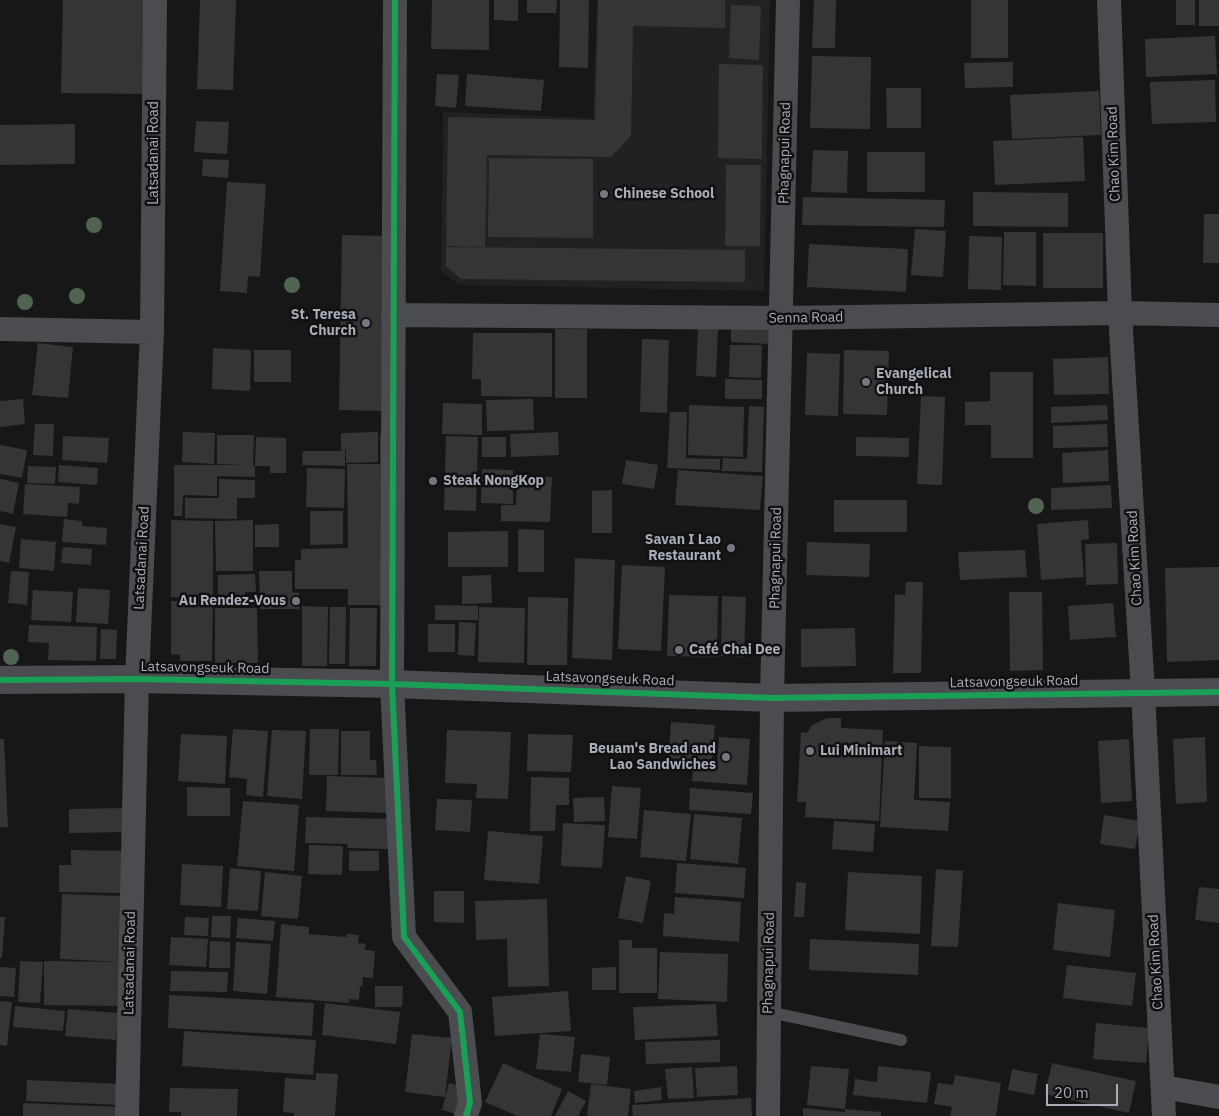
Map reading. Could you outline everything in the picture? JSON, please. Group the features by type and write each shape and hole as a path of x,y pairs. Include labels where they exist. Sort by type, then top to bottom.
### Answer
{"street":[{"name":"Latsadanai Road","path":"127,1116 136,679 152,332 155,0"},
{"path":"395,0 392,684 404,937 460,1012 470,1103 466,1116"},
{"name":"Phagnapui Road","path":"768,1116 772,698 788,0"},
{"name":"Chao Kim Road","path":"1108,0 1120,313 1143,692 1164,1116"},
{"name":"Senna Road","path":"393,315 782,318 1120,313 1219,315"},
{"path":"0,328 152,332"},
{"name":"Latsavongseuk Road","path":"0,680 136,679 392,684 772,698 1219,692"},
{"path":"1162,1087 1219,1097"}],"lane":[{"path":"769,1012 901,1040"}],"shaded area":[{"name":"Chinese School","path":"597,0 770,0 764,291 459,285 441,271 443,112 593,118"}],"building":[{"path":"63,0 145,0 144,94 61,93"},
{"path":"200,0 236,0 233,90 197,89"},
{"path":"432,0 489,0 489,50 431,49"},
{"path":"494,0 518,0 518,21 494,20"},
{"path":"527,0 557,0 556,13 527,13"},
{"path":"560,0 589,0 588,68 559,67"},
{"path":"598,0 725,0 725,28 633,26 631,136 611,157 487,155 485,247 446,246 448,117 595,120"},
{"path":"814,0 836,0 835,48 812,48"},
{"path":"971,0 1008,0 1008,58 971,58"},
{"path":"1176,0 1195,0 1195,25 1176,25"},
{"path":"1199,0 1219,0 1219,26 1199,26"},
{"path":"731,5 761,6 759,60 729,58"},
{"path":"1215,36 1217,74 1146,77 1145,39"},
{"path":"812,56 871,57 870,129 810,128"},
{"path":"1013,62 1013,87 965,88 964,63"},
{"path":"719,64 763,65 762,159 718,158"},
{"path":"437,74 459,75 456,108 435,106"},
{"path":"467,74 544,80 541,111 465,106"},
{"path":"1215,80 1216,122 1152,124 1150,82"},
{"path":"886,88 921,88 921,128 887,128"},
{"path":"1099,91 1101,135 1012,139 1010,95"},
{"path":"196,121 229,122 227,154 194,152"},
{"path":"75,124 75,164 0,165 0,125"},
{"path":"1083,137 1085,181 995,185 993,141"},
{"path":"813,150 848,151 847,193 811,192"},
{"path":"867,152 925,152 925,192 867,192"},
{"path":"489,158 593,159 593,238 488,237"},
{"path":"203,159 229,160 228,178 202,176"},
{"path":"726,165 761,165 760,246 725,246"},
{"path":"227,182 266,184 260,277 248,276 247,293 220,291"},
{"path":"973,192 1068,193 1068,227 973,226"},
{"path":"803,197 945,200 944,227 802,225"},
{"path":"1204,214 1219,214 1219,263 1203,263"},
{"path":"915,229 946,231 943,277 911,275"},
{"path":"1004,232 1036,232 1036,286 1003,285"},
{"path":"1043,233 1103,233 1103,288 1043,288"},
{"name":"St. Teresa Church","path":"342,235 392,236 389,411 339,410"},
{"path":"969,236 1002,237 1001,290 968,289"},
{"path":"809,244 908,249 906,292 807,287"},
{"path":"446,247 745,250 745,282 461,279 446,266"},
{"path":"731,326 769,328 768,344 731,342"},
{"path":"698,327 718,328 716,377 696,376"},
{"path":"555,329 587,329 587,398 555,398"},
{"path":"473,333 552,333 552,397 481,396 481,379 472,379"},
{"path":"642,339 669,340 667,413 640,412"},
{"path":"38,343 73,347 68,398 32,395"},
{"path":"730,345 762,345 761,378 729,377"},
{"path":"213,348 251,350 250,391 212,389"},
{"path":"254,350 291,350 291,382 254,382"},
{"name":"Evangelical Church","path":"844,350 889,351 887,415 843,414"},
{"path":"807,353 840,354 838,416 805,415"},
{"path":"1108,357 1109,394 1054,395 1053,359"},
{"path":"990,372 1033,372 1033,458 991,458 991,425 965,425 965,402 990,401"},
{"path":"725,379 762,380 762,399 725,399"},
{"path":"921,396 945,397 942,485 917,484"},
{"path":"23,399 25,424 0,427 0,401"},
{"path":"533,399 534,430 487,431 486,400"},
{"path":"443,403 482,404 482,435 442,434"},
{"path":"689,405 744,407 743,457 688,455"},
{"path":"1107,405 1108,420 1051,423 1051,407"},
{"path":"749,406 764,407 762,472 722,471 723,458 747,459"},
{"path":"670,412 687,412 686,458 720,459 720,470 667,468"},
{"path":"35,424 54,424 53,456 33,455"},
{"path":"1107,424 1108,447 1053,448 1053,426"},
{"path":"183,432 215,433 214,464 182,462"},
{"path":"378,432 378,462 346,463 346,450 341,451 341,433"},
{"path":"558,432 559,455 511,457 510,434"},
{"path":"390,433 390,605 348,605 348,589 295,589 295,560 301,560 301,549 348,548 347,464 380,464 380,434"},
{"path":"217,435 254,435 253,466 255,466 255,477 217,476 217,496 183,495 182,516 174,516 174,465 243,465 217,464"},
{"path":"63,436 109,438 107,463 62,460"},
{"path":"446,436 478,437 476,511 444,510"},
{"path":"256,437 286,438 286,473 270,473 270,466 255,466"},
{"path":"482,437 506,437 506,457 482,457"},
{"path":"856,437 909,438 909,457 856,456"},
{"path":"0,445 27,450 22,478 0,474"},
{"path":"1108,450 1109,481 1063,483 1062,453"},
{"path":"303,451 345,451 345,466 302,465"},
{"path":"626,460 658,465 654,489 622,484"},
{"path":"59,465 98,468 97,485 58,482"},
{"path":"28,466 56,467 55,484 27,483"},
{"path":"307,468 345,469 344,508 306,507"},
{"path":"482,469 513,470 513,504 481,503"},
{"path":"678,470 763,476 760,510 675,505"},
{"path":"517,476 552,477 550,522 501,521 501,505 516,505"},
{"path":"0,479 19,483 13,514 0,511"},
{"path":"219,479 255,480 255,498 237,498 237,519 185,518 185,498 219,498"},
{"path":"25,484 80,487 79,504 68,503 67,517 23,514"},
{"path":"1111,485 1112,508 1051,510 1051,488"},
{"path":"612,490 612,533 592,533 592,491"},
{"path":"834,500 907,500 907,532 834,532"},
{"path":"310,511 343,511 343,544 310,545"},
{"path":"64,519 82,521 82,526 107,528 106,545 62,542"},
{"path":"171,520 213,521 213,598 171,597"},
{"path":"253,520 253,571 216,571 215,521"},
{"path":"1088,520 1089,539 1081,540 1084,577 1041,580 1037,524"},
{"path":"0,524 16,527 9,563 0,561"},
{"path":"279,524 279,547 255,547 255,525"},
{"path":"518,529 544,530 544,572 518,572"},
{"path":"508,531 508,567 448,567 448,532"},
{"path":"21,539 56,542 54,571 19,568"},
{"path":"807,542 870,544 869,577 806,575"},
{"path":"1117,543 1118,584 1086,585 1085,544"},
{"path":"63,547 92,549 91,565 61,563"},
{"path":"1025,550 1027,577 960,580 958,552"},
{"path":"575,558 615,560 612,660 572,658"},
{"path":"622,565 665,567 661,651 618,649"},
{"path":"1219,567 1219,660 1167,662 1165,568"},
{"path":"11,571 29,572 27,605 8,603"},
{"path":"259,571 292,571 292,592 299,593 299,609 260,609"},
{"path":"255,574 256,592 245,592 245,603 218,604 218,575"},
{"path":"491,575 492,603 462,604 462,576"},
{"path":"906,582 923,582 921,673 893,673 895,594 905,595"},
{"path":"78,588 110,590 108,624 76,622"},
{"path":"33,590 73,592 71,622 31,620"},
{"path":"1009,592 1042,592 1043,670 1010,671"},
{"path":"669,595 718,596 717,657 667,656"},
{"path":"722,596 746,597 744,657 721,656"},
{"path":"528,597 568,598 567,665 527,665"},
{"path":"171,601 213,601 212,661 180,661 180,655 171,654"},
{"path":"1113,603 1116,637 1070,640 1068,606"},
{"path":"435,605 478,606 478,620 435,620"},
{"path":"302,606 328,607 327,666 302,666"},
{"path":"330,607 346,607 345,664 329,664"},
{"path":"479,607 525,608 524,663 478,662"},
{"path":"215,608 257,608 258,663 215,663"},
{"path":"350,608 377,608 376,666 349,666"},
{"path":"459,622 476,623 474,656 458,655"},
{"path":"428,624 455,624 455,652 428,652"},
{"path":"29,625 97,627 96,661 48,660 49,643 28,642"},
{"path":"855,628 856,666 801,667 801,629"},
{"path":"101,629 117,630 116,659 100,659"},
{"path":"827,718 841,718 841,728 883,730 879,821 805,817 806,802 797,802 801,732 807,733 812,725"},
{"path":"671,722 715,725 712,761 690,760 690,764 668,763"},
{"path":"233,729 268,731 263,797 246,795 247,779 229,777"},
{"path":"310,729 339,729 338,775 309,775"},
{"path":"272,730 306,731 302,799 267,796"},
{"path":"447,730 511,732 508,799 476,798 477,784 445,783"},
{"path":"341,731 370,731 370,760 376,760 377,775 341,775"},
{"path":"181,734 227,736 225,784 178,781"},
{"path":"528,734 573,735 571,772 527,771"},
{"path":"719,737 750,739 747,785 692,781 694,763 717,765"},
{"path":"1205,737 1207,802 1176,804 1173,739"},
{"path":"0,739 4,739 8,827 0,827"},
{"path":"1129,739 1132,801 1101,803 1098,741"},
{"path":"885,741 917,743 914,800 950,802 948,831 880,827"},
{"path":"919,746 951,747 951,798 919,798"},
{"path":"327,776 389,778 388,813 326,811"},
{"path":"531,777 569,778 569,805 556,805 555,831 530,831"},
{"path":"612,786 641,788 637,839 608,837"},
{"path":"187,787 230,788 230,816 187,816"},
{"path":"690,788 753,793 751,814 689,810"},
{"path":"604,797 605,821 574,822 573,798"},
{"path":"437,799 472,800 470,832 435,830"},
{"path":"243,801 299,805 294,871 237,866"},
{"path":"129,808 129,832 69,833 69,809"},
{"path":"644,810 691,814 686,861 640,857"},
{"path":"694,814 742,818 738,864 690,859"},
{"path":"1104,815 1140,821 1135,849 1100,844"},
{"path":"306,817 392,819 391,849 347,848 348,844 305,843"},
{"path":"834,821 875,824 873,852 832,849"},
{"path":"563,823 605,825 602,868 561,866"},
{"path":"488,831 543,836 539,884 484,880"},
{"path":"309,845 343,846 342,875 308,874"},
{"path":"71,850 125,851 124,893 59,892 59,865 71,865"},
{"path":"349,851 379,851 379,871 349,871"},
{"path":"677,863 746,868 744,898 675,893"},
{"path":"182,864 223,866 221,907 180,905"},
{"path":"230,868 261,871 258,911 227,909"},
{"path":"936,869 963,871 958,947 931,946"},
{"path":"265,872 302,876 298,919 261,916"},
{"path":"848,872 922,876 920,934 845,930"},
{"path":"626,876 651,881 643,923 618,918"},
{"path":"796,882 806,883 804,917 794,917"},
{"path":"1199,887 1219,889 1219,923 1195,920"},
{"path":"434,891 464,891 464,923 434,922"},
{"path":"62,894 123,896 121,962 60,959"},
{"path":"675,897 741,902 739,942 663,936 664,913 674,914"},
{"path":"547,899 549,986 508,987 507,939 476,940 475,901"},
{"path":"1058,903 1115,910 1110,957 1053,950"},
{"path":"212,916 231,916 230,938 211,937"},
{"path":"0,917 5,917 2,958 0,958"},
{"path":"185,917 209,918 208,936 184,935"},
{"path":"238,918 275,921 273,941 236,938"},
{"path":"281,924 309,927 309,934 346,937 347,934 359,935 358,943 366,944 365,950 375,951 373,978 363,977 359,1000 349,999 349,1003 276,997"},
{"path":"171,937 208,939 206,967 169,965"},
{"path":"810,939 919,944 918,975 809,970"},
{"path":"619,940 632,940 632,948 657,948 657,993 619,993"},
{"path":"210,941 230,942 230,968 209,968"},
{"path":"236,942 271,944 267,994 233,991"},
{"path":"660,952 728,954 727,1002 658,999"},
{"path":"20,961 43,962 40,1003 18,1002"},
{"path":"44,961 120,962 120,1006 44,1005"},
{"path":"1067,965 1136,973 1132,1006 1063,998"},
{"path":"0,967 16,968 14,997 0,996"},
{"path":"616,967 616,990 592,990 592,968"},
{"path":"171,971 228,972 227,992 170,991"},
{"path":"375,986 403,986 402,1007 375,1007"},
{"path":"568,991 571,1031 495,1036 492,997"},
{"path":"169,995 314,1003 312,1036 168,1028"},
{"path":"0,1001 12,1002 7,1046 0,1045"},
{"path":"325,1003 400,1012 396,1044 322,1035"},
{"path":"716,1004 718,1036 635,1040 633,1007"},
{"path":"15,1006 65,1011 63,1031 13,1027"},
{"path":"68,1009 118,1013 116,1040 65,1036"},
{"path":"1096,1023 1149,1028 1146,1063 1093,1059"},
{"path":"184,1031 316,1040 313,1075 182,1066"},
{"path":"412,1034 452,1038 445,1097 405,1092"},
{"path":"540,1034 575,1037 571,1072 536,1069"},
{"path":"720,1040 720,1062 646,1064 645,1042"},
{"path":"581,1054 610,1057 607,1085 578,1082"},
{"path":"503,1063 562,1089 551,1116 517,1116 485,1102"},
{"path":"1052,1063 1136,1081 1129,1113 1045,1094"},
{"path":"737,1066 738,1095 697,1097 695,1068"},
{"path":"811,1066 849,1069 845,1109 807,1105"},
{"path":"878,1066 931,1072 927,1103 853,1095 855,1079 877,1082"},
{"path":"692,1067 694,1098 668,1099 665,1069"},
{"path":"1012,1069 1038,1074 1034,1095 1008,1090"},
{"path":"316,1073 338,1074 335,1116 294,1116 294,1113 283,1112 285,1078 316,1080"},
{"path":"955,1075 1001,1083 996,1116 950,1116 952,1107 934,1104 938,1083 953,1085"},
{"path":"27,1080 124,1084 123,1105 26,1101"},
{"path":"449,1083 463,1087 457,1114 442,1110"},
{"path":"591,1084 631,1089 628,1116 587,1116"},
{"path":"661,1087 662,1100 635,1103 634,1091"},
{"path":"170,1088 238,1089 237,1116 181,1116 181,1112 169,1112"},
{"path":"568,1091 586,1101 578,1116 555,1116"},
{"path":"751,1098 752,1116 633,1116 632,1105"},
{"path":"23,1103 120,1107 119,1116 23,1116"},
{"path":"803,1108 845,1112 845,1109 881,1112 881,1116 803,1116"}],"cycle path":[{"path":"395,0 392,684 404,937 460,1012 470,1103 466,1116"},
{"path":"0,680 137,679 392,684 772,698 1219,692"}],"place":[{"name":"Chinese School","path":"604,194"},
{"name":"St. Teresa Church","path":"366,323"},
{"name":"Evangelical Church","path":"866,382"},
{"name":"Steak NongKop","path":"433,481"},
{"name":"Savan I Lao Restaurant","path":"731,548"},
{"name":"Au Rendez-Vous","path":"296,601"},
{"name":"Café Chai Dee","path":"679,650"},
{"name":"Lui Minimart","path":"810,751"},
{"name":"Beuam's Bread and Lao Sandwiches","path":"726,757"}]}
